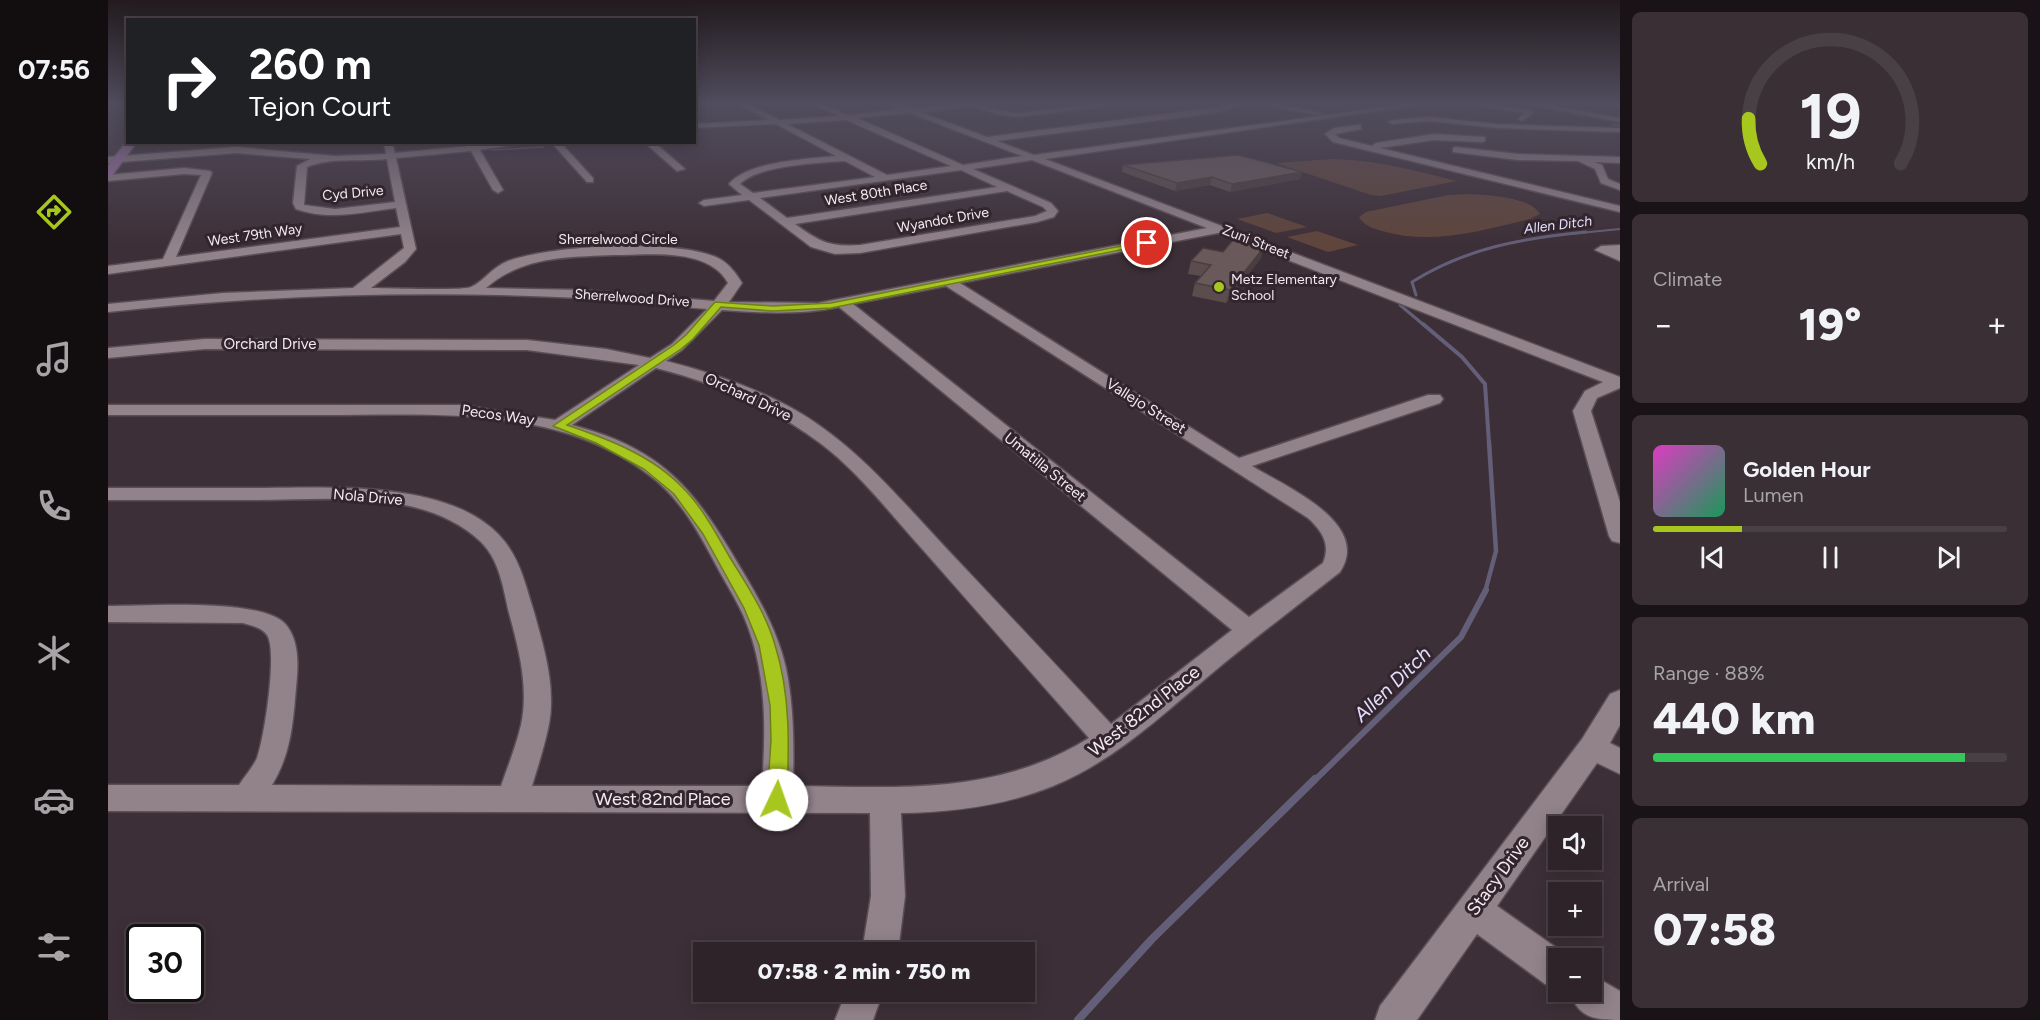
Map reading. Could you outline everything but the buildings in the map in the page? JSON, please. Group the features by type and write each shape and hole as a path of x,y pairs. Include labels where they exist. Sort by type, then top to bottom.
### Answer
{"main road":[{"path":"108,173 113,160"}],"street":[{"path":"113,160 185,151"},
{"path":"259,151 351,159 390,157 434,151"},
{"path":"357,292 410,249 389,151"},
{"path":"476,151 498,190"},
{"path":"563,151 590,180"},
{"path":"658,151 680,169"},
{"path":"832,151 885,178"},
{"path":"922,151 1008,188"},
{"name":"Zuni Street","path":"1014,151 1620,382"},
{"path":"704,203 1087,151"},
{"path":"1381,151 1620,209"},
{"path":"1460,151 1506,156 1620,160"},
{"path":"1486,177 1505,176 1513,170 1506,156"},
{"name":"Cyd Drive","path":"321,158 302,166 298,203 300,207 307,210 329,211 400,204"},
{"path":"785,222 736,187 734,182 784,166 846,158"},
{"path":"1579,159 1599,167 1604,181 1620,187"},
{"path":"108,178 180,171 207,173 168,262"},
{"name":"Wyandot Drive","path":"785,222 815,244 835,250 860,249 1037,219 1047,217 1053,211 1008,188"},
{"name":"West 80th Place","path":"785,222 1008,188"},
{"name":"Sherrelwood Drive","path":"108,308 245,294 474,292 582,294 787,309 843,303 1220,229"},
{"name":"West 79th Way","path":"108,270 405,230"},
{"path":"1620,249 1601,250 1620,258"},
{"name":"Sherrelwood Circle","path":"474,292 496,272 515,263 539,256 566,253 679,253 712,260 731,275 734,285 718,304"},
{"name":"Vallejo Street","path":"948,282 1315,514 1326,522 1337,538"},
{"name":"Umatilla Street","path":"843,303 1248,630"},
{"path":"558,426 689,337 718,304"},
{"name":"Orchard Drive","path":"108,353 205,344 508,344 577,350 653,362 704,376 748,394 794,418 827,440 884,494 1110,742"},
{"path":"1620,382 1593,392 1583,403 1582,411 1612,488 1620,536"},
{"path":"1239,464 1434,399"},
{"name":"Pecos Way","path":"108,410 434,408 514,416 558,426 600,440 648,466 679,491 709,534 752,608 767,645 779,705 777,800"},
{"name":"Nola Drive","path":"108,494 385,496 443,511 478,529 497,547 510,569 529,637 533,664 537,697 535,723 513,798"},
{"name":"West 82nd Place","path":"108,798 885,800 927,799 995,791 1048,774 1076,762 1110,742 1248,630 1332,567 1336,560 1337,538"},
{"path":"108,614 243,615 269,622 278,631 283,642 284,673 278,735 270,763 248,798"},
{"name":"Stacy Drive","path":"1394,1020 1473,910 1606,755 1620,701"},
{"path":"882,942 887,894 885,800"},
{"path":"1473,910 1548,964"},
{"path":"854,1020 862,1002"},
{"path":"1602,1002 1620,1014"}],"shaded area":[{"path":"1331,159 1410,169 1457,181 1381,196 1371,195 1276,163"},
{"path":"1471,194 1519,200 1535,208 1540,214 1530,219 1493,228 1438,237 1401,235 1382,231 1366,225 1359,217 1366,212 1448,195"},
{"path":"1267,213 1307,227 1276,233 1237,219"},
{"path":"1317,231 1358,245 1328,252 1287,237"}],"waterway":[{"name":"Allen Ditch","path":"1573,234 1620,229"},
{"name":"Allen Ditch","path":"1573,234 1586,232"},
{"name":"Allen Ditch","path":"1416,295 1412,282 1453,261 1517,241 1573,234"},
{"name":"Allen Ditch","path":"1400,305 1425,326"},
{"name":"Allen Ditch","path":"1423,324 1462,357 1485,384 1489,443"},
{"name":"Allen Ditch","path":"1485,592 1496,551 1489,442"},
{"name":"Allen Ditch","path":"1314,781 1461,637 1485,592"},
{"name":"Allen Ditch","path":"1078,1020 1152,939 1315,779"}],"place":[{"name":"Metz Elementary School","path":"1219,287"}],"route":[{"path":"777,800 780,740 779,705 774,672 767,645 752,608 709,534 679,491 648,466 600,440 558,426 677,347 700,326 718,304 773,309 831,306 1147,243"}]}
